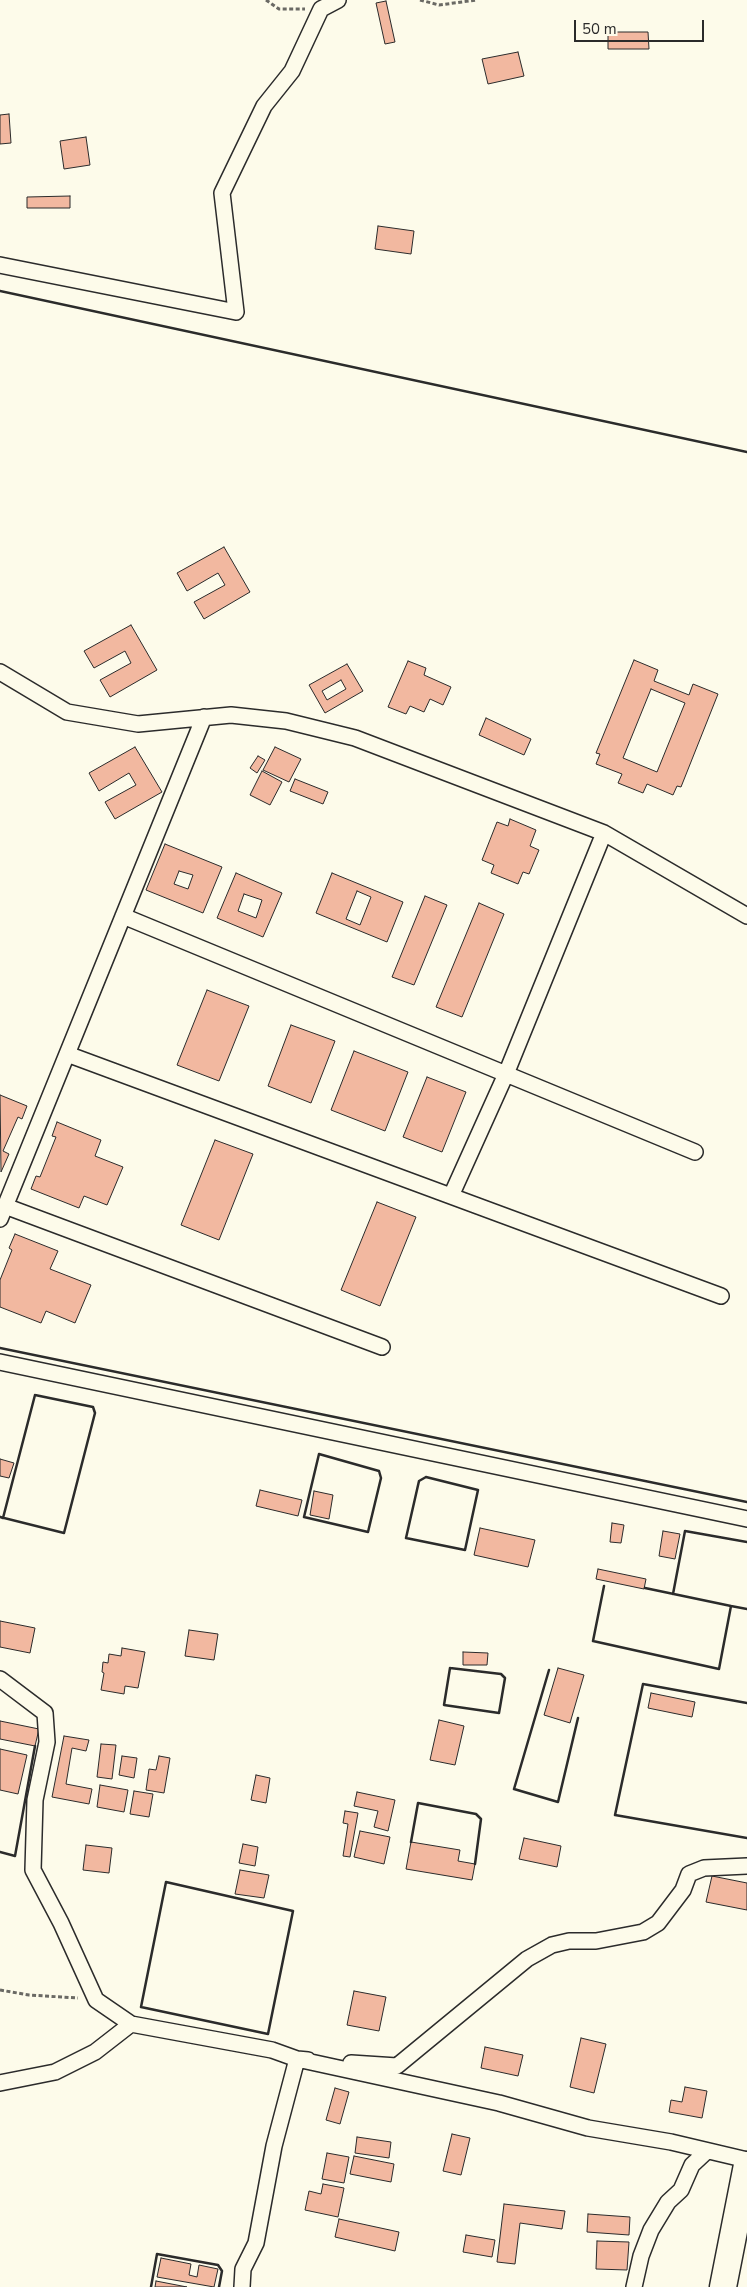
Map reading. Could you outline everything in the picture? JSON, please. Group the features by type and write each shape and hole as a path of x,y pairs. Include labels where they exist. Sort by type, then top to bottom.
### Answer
{"highway":[{"path":"723,2287 747,2165"}],"street":[{"path":"0,265 236,312 222,193 264,106 292,71 321,9 338,0"},
{"path":"0,672 67,712 138,724 231,715 286,721 355,738 604,833 747,916"},
{"path":"204,717 2,1212 382,1347"},
{"path":"451,1196 506,1074 604,833"},
{"path":"123,916 695,1152"},
{"path":"67,1054 721,1296"},
{"path":"0,1362 747,1519"},
{"path":"0,1679 44,1712 47,1742 35,1800 33,1870 61,1923 96,2000 132,2024 272,2050 297,2059 499,2103 588,2128 671,2142 747,2160"},
{"path":"297,2059 397,2066 528,1959 552,1945 569,1941 596,1941 643,1932 658,1923 683,1890 689,1874 704,1868 747,1866"},
{"path":"0,2083 55,2072 95,2052 132,2024"},
{"path":"242,2287 243,2269 256,2243 274,2146 297,2059"},
{"path":"634,2287 641,2256 651,2230 668,2202 682,2190 692,2166 707,2150"}],"path":[{"path":"266,0 279,9 321,9"},
{"path":"420,0 439,6 477,0"},
{"path":"0,1990 29,1995 96,2000"}],"building":[{"path":"386,1 395,42 385,44 376,3"},
{"path":"608,32 648,32 649,49 608,49"},
{"path":"518,52 524,76 488,84 482,59"},
{"path":"9,114 11,143 0,144 0,115"},
{"path":"86,137 90,165 64,169 60,141"},
{"path":"70,196 70,208 27,208 27,197"},
{"path":"378,226 414,231 411,254 375,249"},
{"path":"224,547 250,592 204,619 194,602 225,585 218,573 187,591 177,573"},
{"path":"131,625 157,670 110,697 100,680 131,663 125,651 94,668 84,651"},
{"path":"634,660 658,670 654,681 689,695 693,684 718,694 681,787 677,786 673,795 647,784 643,793 618,783 622,774 596,764 600,754 596,753","holes":["651,689 685,703 657,772 623,758"]},
{"path":"408,661 426,668 424,675 451,687 443,705 430,699 424,712 410,706 406,714 388,707"},
{"path":"347,664 363,691 325,713 309,685","holes":["341,680 346,689 327,700 322,691"]},
{"path":"486,718 531,739 524,755 479,735"},
{"path":"135,747 162,792 115,819 105,802 136,785 129,773 99,791 89,773"},
{"path":"275,747 301,759 289,782 263,770"},
{"path":"258,756 265,760 257,773 250,768"},
{"path":"262,771 282,782 270,805 250,795"},
{"path":"295,779 328,792 323,804 290,791"},
{"path":"510,819 536,830 530,846 539,850 529,874 523,872 518,884 491,873 494,865 482,860 497,822 508,826"},
{"path":"165,844 222,867 203,913 146,890","holes":["179,871 193,875 188,889 174,884"]},
{"path":"236,873 282,893 263,937 217,918","holes":["244,894 262,900 256,918 238,911"]},
{"path":"332,873 403,902 387,942 316,913","holes":["357,891 371,897 360,925 346,919"]},
{"path":"425,896 447,905 414,985 392,977"},
{"path":"479,903 504,914 462,1017 436,1007"},
{"path":"207,990 249,1006 219,1081 177,1065"},
{"path":"291,1025 335,1041 311,1103 268,1086"},
{"path":"354,1051 408,1072 385,1131 331,1110"},
{"path":"427,1077 466,1092 442,1152 403,1137"},
{"path":"0,1095 27,1106 22,1119 18,1117 3,1151 9,1154 1,1172"},
{"path":"57,1122 101,1140 95,1156 123,1167 107,1205 84,1196 79,1208 31,1189 36,1176 40,1177 56,1137 52,1136"},
{"path":"215,1140 253,1154 219,1240 181,1225"},
{"path":"377,1202 416,1217 380,1306 341,1290"},
{"path":"15,1234 58,1251 50,1269 91,1285 75,1323 46,1311 41,1323 0,1307 0,1280 12,1250 9,1248"},
{"path":"0,1459 14,1463 9,1478 0,1476"},
{"path":"260,1490 302,1500 298,1516 256,1506"},
{"path":"314,1491 333,1495 329,1519 310,1515"},
{"path":"612,1523 624,1525 621,1543 610,1542"},
{"path":"480,1528 535,1540 528,1567 474,1555"},
{"path":"663,1531 680,1534 675,1559 659,1556"},
{"path":"598,1569 646,1579 644,1589 596,1579"},
{"path":"0,1621 35,1628 30,1653 0,1647"},
{"path":"189,1630 218,1634 214,1660 185,1656"},
{"path":"122,1648 145,1652 138,1688 125,1686 124,1694 101,1690 104,1673 102,1672 103,1662 108,1663 109,1654 121,1656"},
{"path":"463,1652 488,1653 487,1665 463,1665"},
{"path":"558,1668 584,1675 570,1723 544,1715"},
{"path":"651,1693 695,1702 692,1717 648,1708"},
{"path":"439,1720 464,1726 455,1765 430,1760"},
{"path":"0,1721 39,1729 35,1746 0,1739"},
{"path":"64,1736 89,1740 86,1751 72,1748 66,1784 92,1789 89,1804 52,1797"},
{"path":"101,1744 116,1745 112,1779 97,1777"},
{"path":"0,1749 27,1755 18,1794 0,1790"},
{"path":"122,1756 137,1758 134,1778 119,1775"},
{"path":"159,1756 170,1758 164,1793 146,1790 149,1769 156,1770"},
{"path":"256,1775 270,1778 266,1803 251,1800"},
{"path":"100,1785 128,1790 124,1812 97,1807"},
{"path":"134,1791 153,1794 149,1817 130,1814"},
{"path":"357,1792 395,1800 388,1831 374,1827 378,1811 354,1806"},
{"path":"345,1811 358,1813 350,1857 343,1856 348,1824 343,1823"},
{"path":"360,1831 390,1837 384,1864 354,1857"},
{"path":"524,1838 561,1846 557,1867 519,1859"},
{"path":"411,1842 460,1850 458,1861 475,1864 472,1880 406,1869"},
{"path":"243,1844 258,1847 255,1866 239,1863"},
{"path":"86,1845 112,1848 109,1873 83,1870"},
{"path":"240,1870 269,1875 264,1898 235,1894"},
{"path":"712,1876 747,1883 747,1910 706,1902"},
{"path":"354,1991 386,1997 379,2031 347,2025"},
{"path":"581,2038 606,2044 594,2093 570,2087"},
{"path":"485,2047 523,2055 518,2076 481,2068"},
{"path":"685,2087 707,2091 702,2118 669,2112 671,2100 682,2102"},
{"path":"335,2088 349,2092 340,2124 326,2120"},
{"path":"452,2134 470,2138 461,2175 443,2171"},
{"path":"357,2137 391,2142 389,2158 355,2153"},
{"path":"327,2153 349,2157 344,2183 322,2179"},
{"path":"354,2156 394,2164 391,2182 350,2174"},
{"path":"323,2184 344,2188 338,2217 305,2210 309,2191 321,2194"},
{"path":"504,2204 565,2211 562,2229 520,2223 515,2264 497,2262"},
{"path":"588,2214 630,2217 629,2235 587,2232"},
{"path":"339,2219 399,2232 395,2251 335,2237"},
{"path":"466,2235 495,2240 492,2257 463,2252"},
{"path":"597,2241 629,2242 627,2270 596,2269"},
{"path":"161,2258 191,2264 189,2275 197,2277 199,2265 218,2269 214,2287 157,2277"},
{"path":"156,2281 187,2287 155,2287"}],"wall":[{"path":"0,291 747,452"},
{"path":"0,1348 747,1502"},
{"path":"35,1395 3,1518 0,1517 64,1533 95,1413 93,1407 35,1395"},
{"path":"319,1454 379,1471 381,1478 368,1532 304,1517 319,1454"},
{"path":"426,1477 478,1490 465,1550 406,1538 419,1481 426,1477"},
{"path":"673,1594 685,1531 747,1542"},
{"path":"604,1586 593,1641 719,1669 731,1606 645,1588"},
{"path":"731,1606 747,1609"},
{"path":"450,1668 501,1674 505,1678 499,1713 444,1705 450,1668"},
{"path":"549,1670 514,1789 558,1802 578,1718"},
{"path":"747,1703 643,1684 615,1815 747,1838"},
{"path":"0,1852 15,1856 35,1746"},
{"path":"411,1842 418,1803 476,1814 481,1819 475,1864"},
{"path":"166,1882 293,1911 268,2034 141,2007 166,1882"},
{"path":"151,2287 157,2254 218,2265 222,2271 219,2287"}]}
